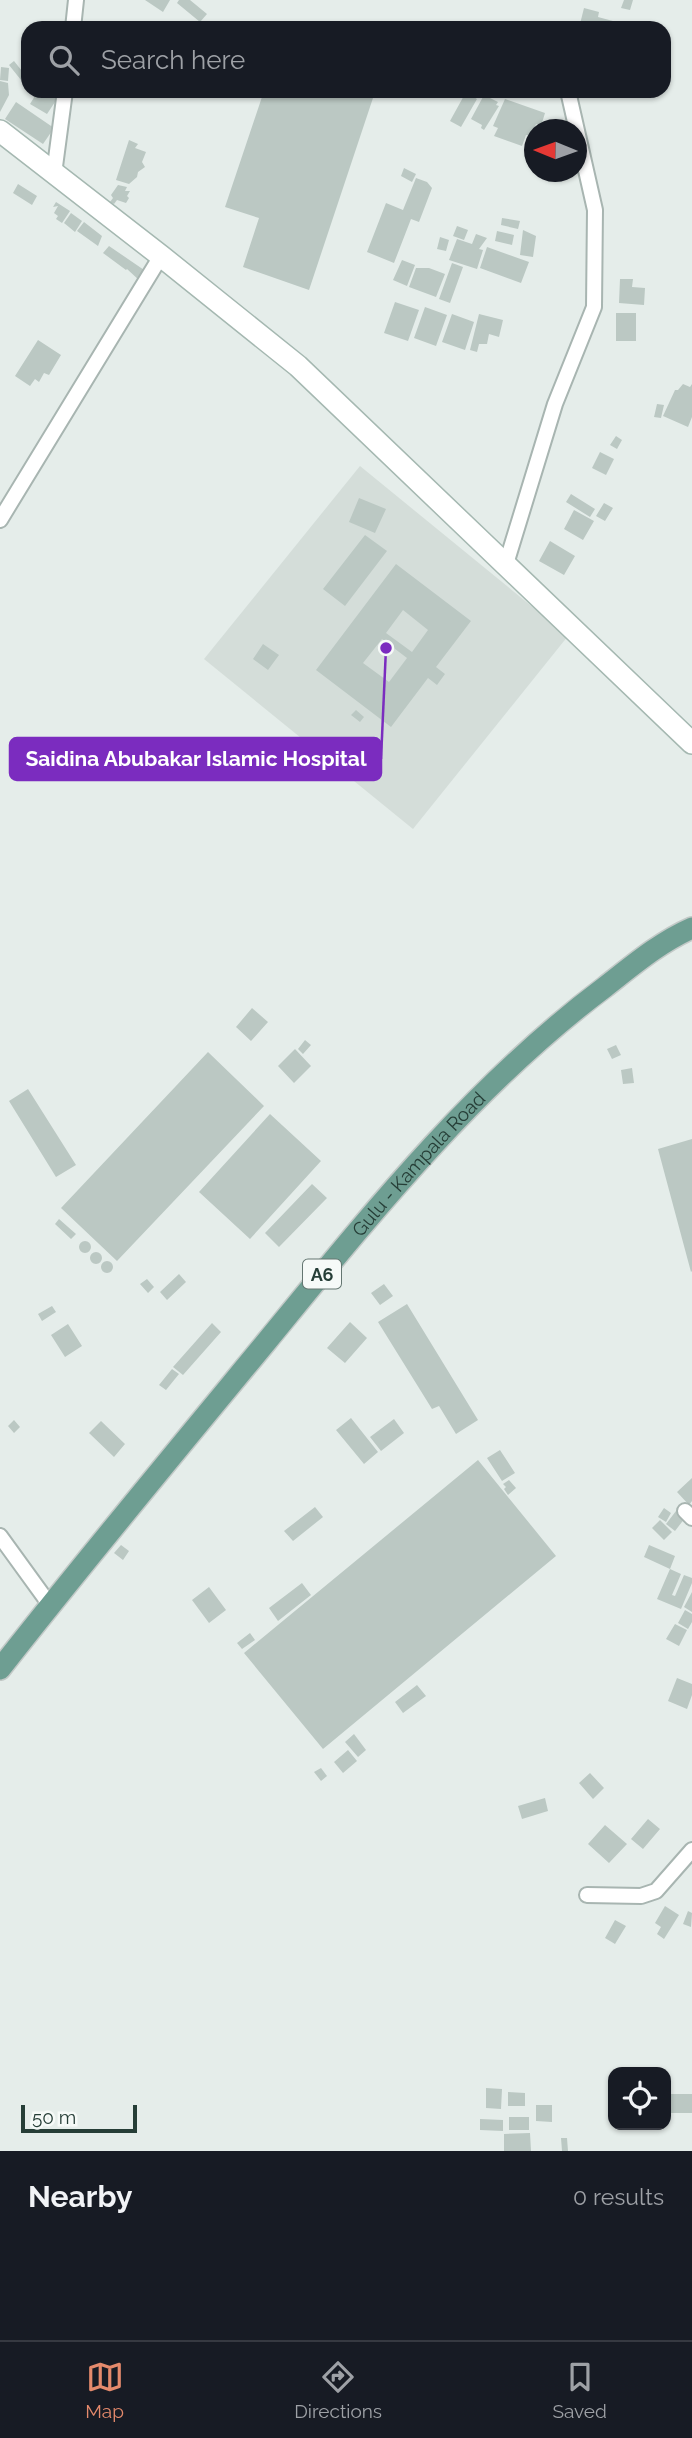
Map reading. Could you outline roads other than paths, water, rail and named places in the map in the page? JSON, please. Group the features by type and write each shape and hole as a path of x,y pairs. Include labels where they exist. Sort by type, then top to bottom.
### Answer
{"main road":[{"name":"Gulu - Kampala Road","path":"0,1669 371,1214 439,1136 498,1077 572,1012 648,954 692,928"}],"street":[{"path":"74,21 76,0"},
{"path":"54,174 64,98"},
{"path":"506,564 555,404 594,307 595,210 570,98"},
{"path":"0,131 298,366 692,743"},
{"path":"0,520 161,256"},
{"path":"0,1536 50,1605"},
{"path":"587,1895 651,1894 660,1888 692,1850"}],"place":[{"name":"Saidina Abubakar Islamic Hospital","path":"386,648"}]}
